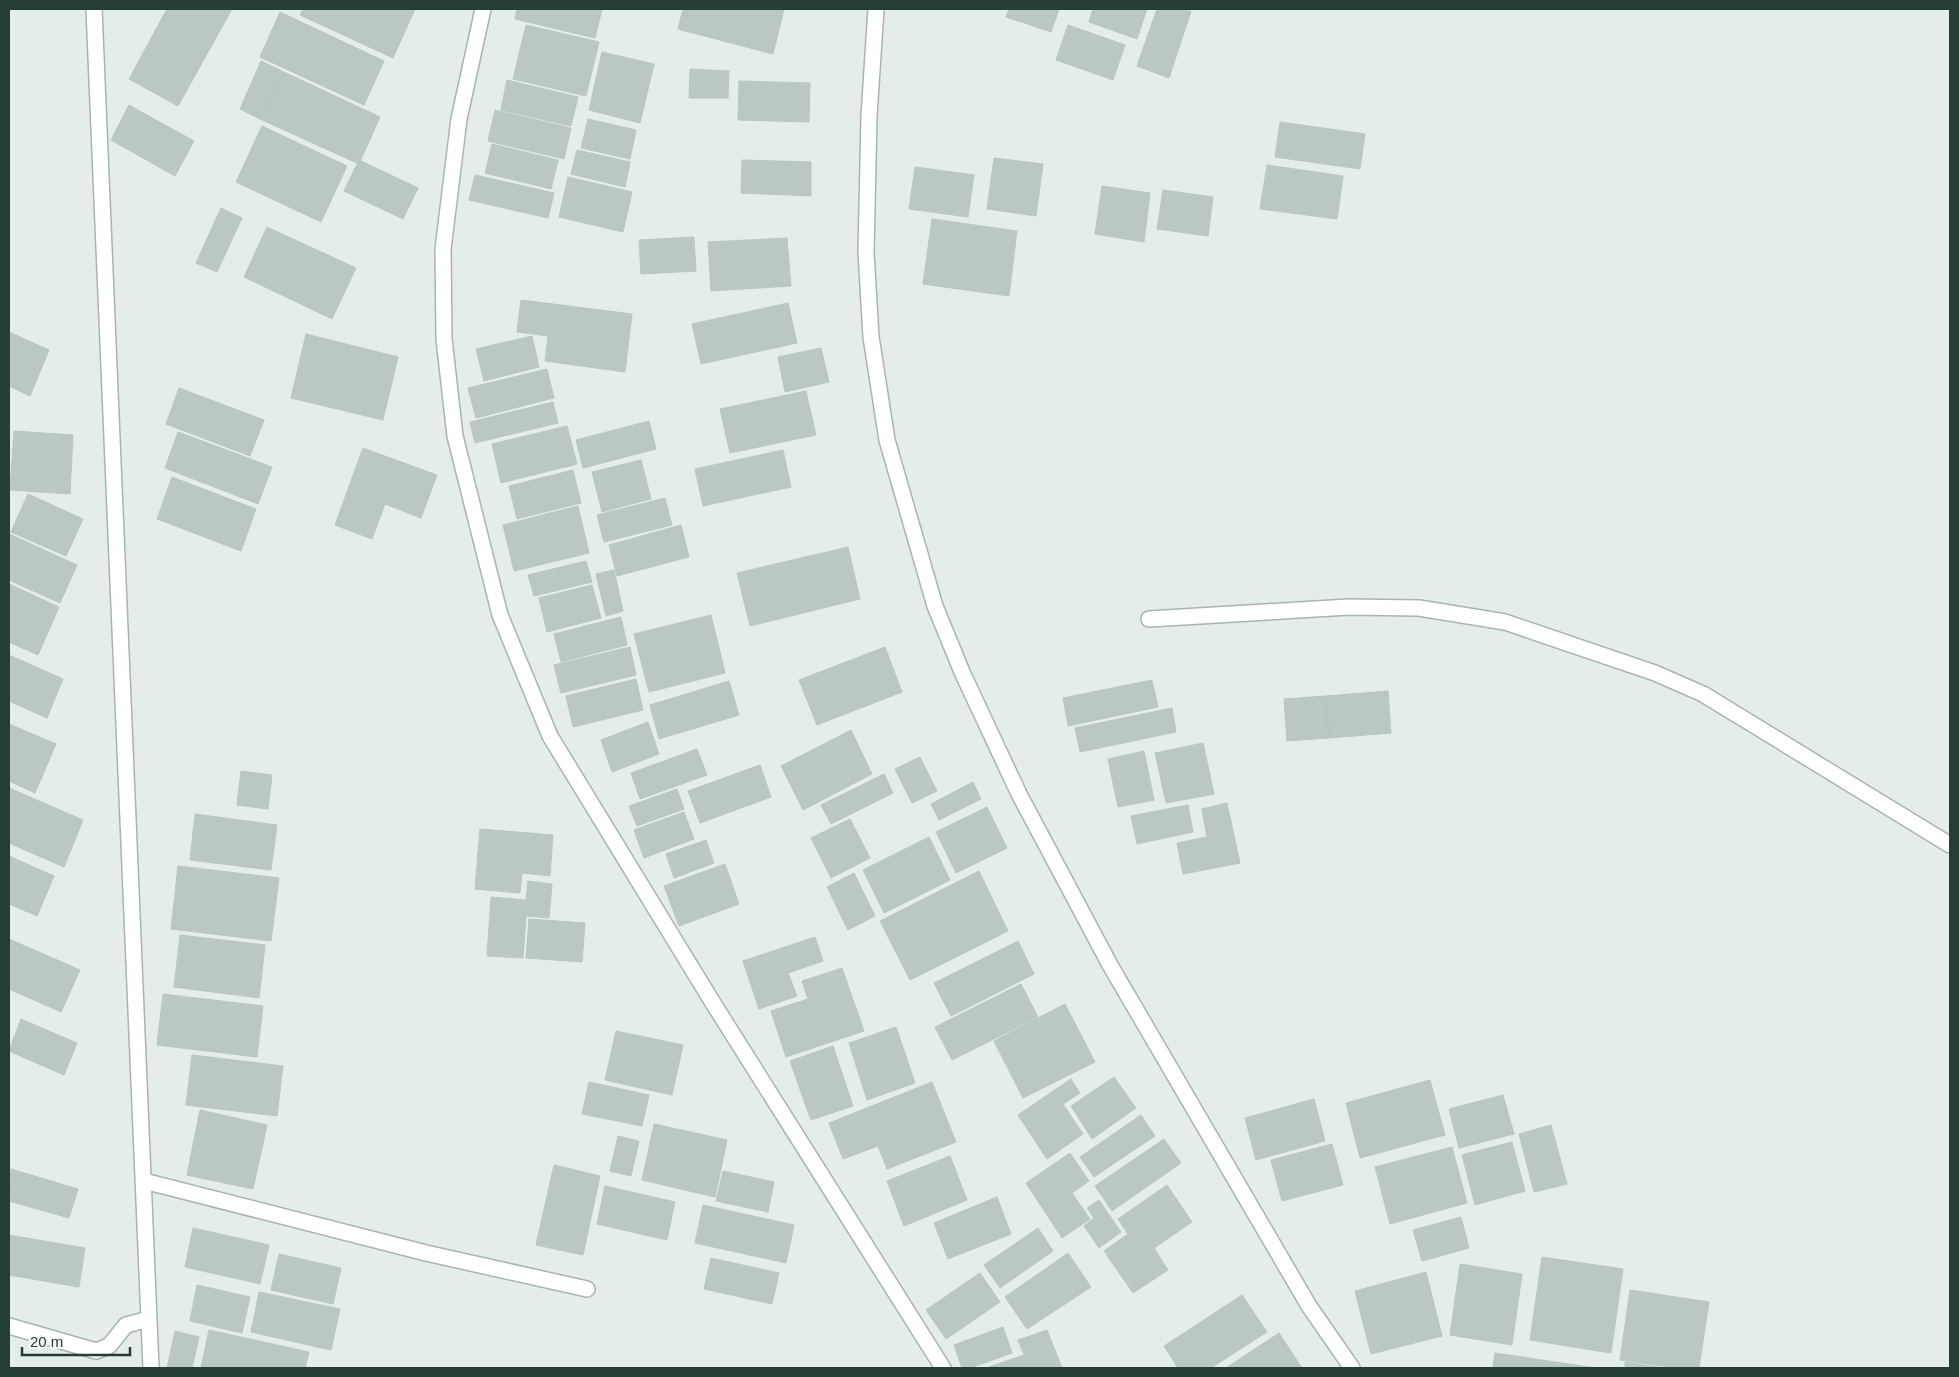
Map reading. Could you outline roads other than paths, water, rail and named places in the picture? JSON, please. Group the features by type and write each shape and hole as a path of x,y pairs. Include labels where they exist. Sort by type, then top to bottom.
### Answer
{"street":[{"path":"94,9 151,1368"},
{"path":"876,9 869,116 866,242 871,337 887,440 935,606 962,672 1019,794 1110,965 1309,1306 1352,1368"},
{"path":"477,10 443,249 444,339 455,436 500,615 550,736 714,1003 943,1368"},
{"path":"1149,619 1349,607 1419,608 1504,622 1655,674 1703,694 1950,845"},
{"path":"144,1181 426,1252 588,1289"},
{"path":"9,1326 96,1351 109,1346 126,1325 149,1319"}]}
